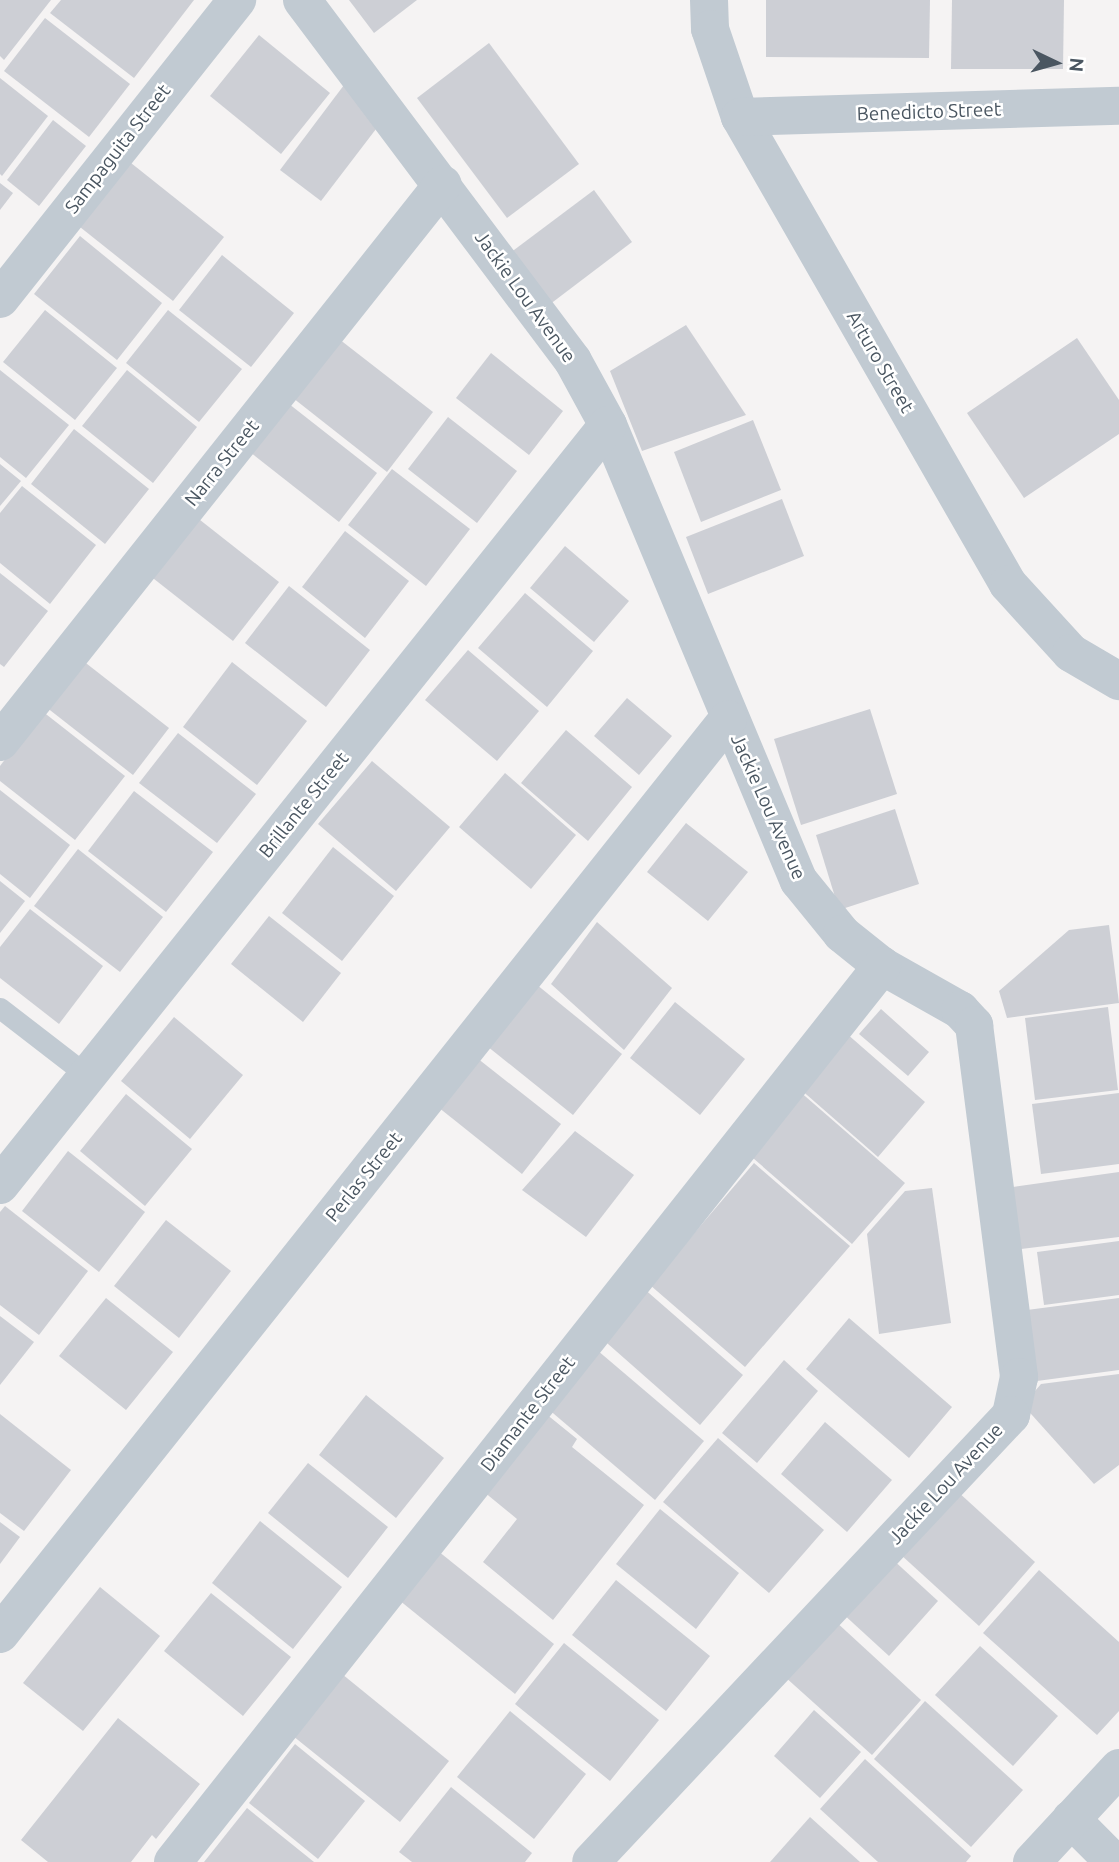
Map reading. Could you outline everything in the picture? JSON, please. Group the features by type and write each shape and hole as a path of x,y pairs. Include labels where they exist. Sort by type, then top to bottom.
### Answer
{"street":[{"name":"Sampaguita Street","path":"0,299 237,0"},
{"name":"Jackie Lou Avenue","path":"302,0 443,184 573,361 608,425 728,719 799,881 842,934 882,966 960,1010 974,1025 1018,1377 1011,1415 591,1862"},
{"name":"Arturo Street","path":"709,0 710,29 740,117 1008,584 1071,653 1119,681"},
{"name":"Benedicto Street","path":"740,117 1119,106"},
{"name":"Narra Street","path":"0,742 443,184"},
{"name":"Brillante Street","path":"0,1185 608,425"},
{"name":"Perlas Street","path":"0,1634 728,719"},
{"name":"Diamante Street","path":"173,1862 882,966"},
{"path":"1031,1862 1119,1768"},
{"path":"1071,1819 1114,1862"}],"lane":[{"path":"0,1008 88,1076"}],"building":[{"path":"0,0 51,0 4,60 0,56"},
{"path":"61,0 194,0 134,78 50,13"},
{"path":"349,0 417,0 374,33"},
{"path":"766,0 930,0 929,58 766,57"},
{"path":"952,0 1064,0 1063,69 951,69"},
{"path":"45,18 130,84 89,137 4,71"},
{"path":"259,35 330,93 281,154 210,96"},
{"path":"489,43 579,164 507,218 417,98"},
{"path":"0,78 48,116 2,176 0,174"},
{"path":"344,85 376,129 321,201 280,170"},
{"path":"53,120 86,146 39,206 7,180"},
{"path":"131,163 224,237 173,301 80,227"},
{"path":"0,183 13,193 0,210"},
{"path":"594,190 632,242 545,308 506,256"},
{"path":"80,236 162,303 117,360 34,294"},
{"path":"222,255 294,313 251,367 179,310"},
{"path":"45,310 117,368 75,420 3,362"},
{"path":"168,310 242,369 199,422 126,363"},
{"path":"686,325 746,415 642,451 610,371"},
{"path":"1077,338 1119,400 1119,434 1024,498 967,413"},
{"path":"339,339 433,412 387,472 293,398"},
{"path":"491,353 563,411 529,455 456,398"},
{"path":"0,370 69,425 26,478 0,457"},
{"path":"127,370 197,427 153,483 82,426"},
{"path":"284,400 377,473 339,522 246,449"},
{"path":"448,417 517,471 477,523 408,469"},
{"path":"753,420 781,490 701,522 674,452"},
{"path":"74,429 149,489 105,544 31,484"},
{"path":"0,464 21,481 0,506"},
{"path":"392,469 470,529 426,586 348,525"},
{"path":"22,486 96,545 50,604 0,563 0,513"},
{"path":"782,499 804,556 708,594 686,537"},
{"path":"195,516 279,582 233,641 149,575"},
{"path":"345,531 409,581 365,638 302,587"},
{"path":"565,546 629,601 594,642 530,588"},
{"path":"0,573 48,611 4,667 0,664"},
{"path":"289,586 370,650 326,707 245,643"},
{"path":"525,593 593,651 547,707 478,648"},
{"path":"468,650 539,711 497,761 425,700"},
{"path":"82,660 169,728 133,775 46,707"},
{"path":"232,662 307,721 257,785 183,727"},
{"path":"627,698 672,736 639,775 594,736"},
{"path":"870,709 897,794 801,825 774,739"},
{"path":"42,711 125,776 75,840 0,781 0,766"},
{"path":"566,730 632,787 588,841 521,783"},
{"path":"178,733 256,794 217,843 139,783"},
{"path":"372,761 450,827 396,891 318,824"},
{"path":"505,773 576,835 531,889 459,827"},
{"path":"0,790 70,845 30,898 0,874"},
{"path":"134,791 213,852 166,912 88,851"},
{"path":"895,809 919,884 839,910 816,835"},
{"path":"686,823 748,872 708,921 647,872"},
{"path":"333,847 394,896 342,961 282,913"},
{"path":"78,849 163,917 120,972 34,906"},
{"path":"0,881 25,901 0,933"},
{"path":"30,909 103,966 59,1024 0,978 0,947"},
{"path":"269,916 341,973 303,1022 231,964"},
{"path":"597,922 672,988 624,1050 551,984"},
{"path":"1109,925 1119,1003 1007,1018 999,991 1069,930"},
{"path":"531,980 622,1054 573,1115 482,1042"},
{"path":"675,1002 745,1059 700,1115 630,1058"},
{"path":"1108,1007 1118,1090 1035,1100 1025,1018"},
{"path":"881,1009 929,1052 908,1076 859,1034"},
{"path":"174,1017 243,1075 190,1139 121,1081"},
{"path":"846,1033 925,1102 878,1157 799,1088"},
{"path":"472,1054 561,1124 522,1174 433,1103"},
{"path":"798,1090 905,1183 852,1244 746,1152"},
{"path":"1119,1093 1119,1164 1041,1174 1032,1104"},
{"path":"126,1094 192,1149 145,1206 80,1151"},
{"path":"575,1131 634,1175 586,1237 522,1190"},
{"path":"68,1151 145,1212 99,1272 22,1211"},
{"path":"754,1163 850,1246 745,1367 650,1285"},
{"path":"1119,1172 1119,1237 1021,1249 1013,1187"},
{"path":"932,1188 951,1323 879,1334 867,1234 905,1191"},
{"path":"5,1206 88,1271 39,1335 0,1305 0,1212"},
{"path":"166,1220 231,1271 179,1338 114,1286"},
{"path":"1119,1241 1119,1295 1044,1305 1037,1252"},
{"path":"642,1287 743,1375 700,1425 599,1336"},
{"path":"106,1298 173,1352 126,1410 59,1356"},
{"path":"1119,1298 1119,1370 1037,1381 1027,1310"},
{"path":"0,1316 34,1342 0,1385"},
{"path":"849,1318 952,1407 909,1458 806,1369"},
{"path":"597,1350 704,1441 655,1500 547,1408"},
{"path":"784,1360 818,1391 757,1463 722,1433"},
{"path":"1119,1374 1119,1465 1094,1484 1023,1405 1041,1384"},
{"path":"366,1395 444,1458 396,1518 319,1455"},
{"path":"540,1409 577,1439 572,1447 644,1505 553,1620 483,1562 517,1519 478,1487"},
{"path":"0,1414 71,1470 24,1531 0,1513"},
{"path":"825,1422 892,1480 847,1532 781,1474"},
{"path":"718,1438 824,1530 769,1593 663,1502"},
{"path":"308,1463 388,1527 348,1578 268,1513"},
{"path":"957,1491 1035,1562 979,1626 900,1554"},
{"path":"660,1509 739,1573 696,1629 616,1564"},
{"path":"260,1521 342,1587 293,1649 212,1583"},
{"path":"0,1522 20,1537 0,1564"},
{"path":"438,1551 554,1644 515,1694 399,1600"},
{"path":"890,1557 938,1601 889,1656 841,1612"},
{"path":"1039,1570 1119,1642 1119,1711 1097,1735 983,1633"},
{"path":"616,1580 710,1656 666,1711 572,1635"},
{"path":"100,1587 160,1636 83,1731 23,1683"},
{"path":"211,1593 291,1657 243,1716 164,1651"},
{"path":"834,1620 921,1700 872,1755 784,1676"},
{"path":"564,1643 659,1720 610,1781 515,1704"},
{"path":"980,1646 1058,1716 1013,1766 935,1695"},
{"path":"342,1674 449,1761 400,1822 293,1736"},
{"path":"925,1701 1023,1790 971,1847 874,1759"},
{"path":"814,1710 861,1752 820,1798 774,1756"},
{"path":"510,1711 586,1774 534,1839 457,1777"},
{"path":"118,1718 200,1784 156,1839 152,1835 131,1862 48,1862 21,1840"},
{"path":"295,1744 365,1801 318,1859 249,1803"},
{"path":"865,1759 971,1856 966,1862 878,1862 820,1809"},
{"path":"451,1787 532,1853 525,1862 412,1862 399,1852"},
{"path":"247,1808 314,1862 204,1862"},
{"path":"810,1817 860,1862 770,1862"}]}
